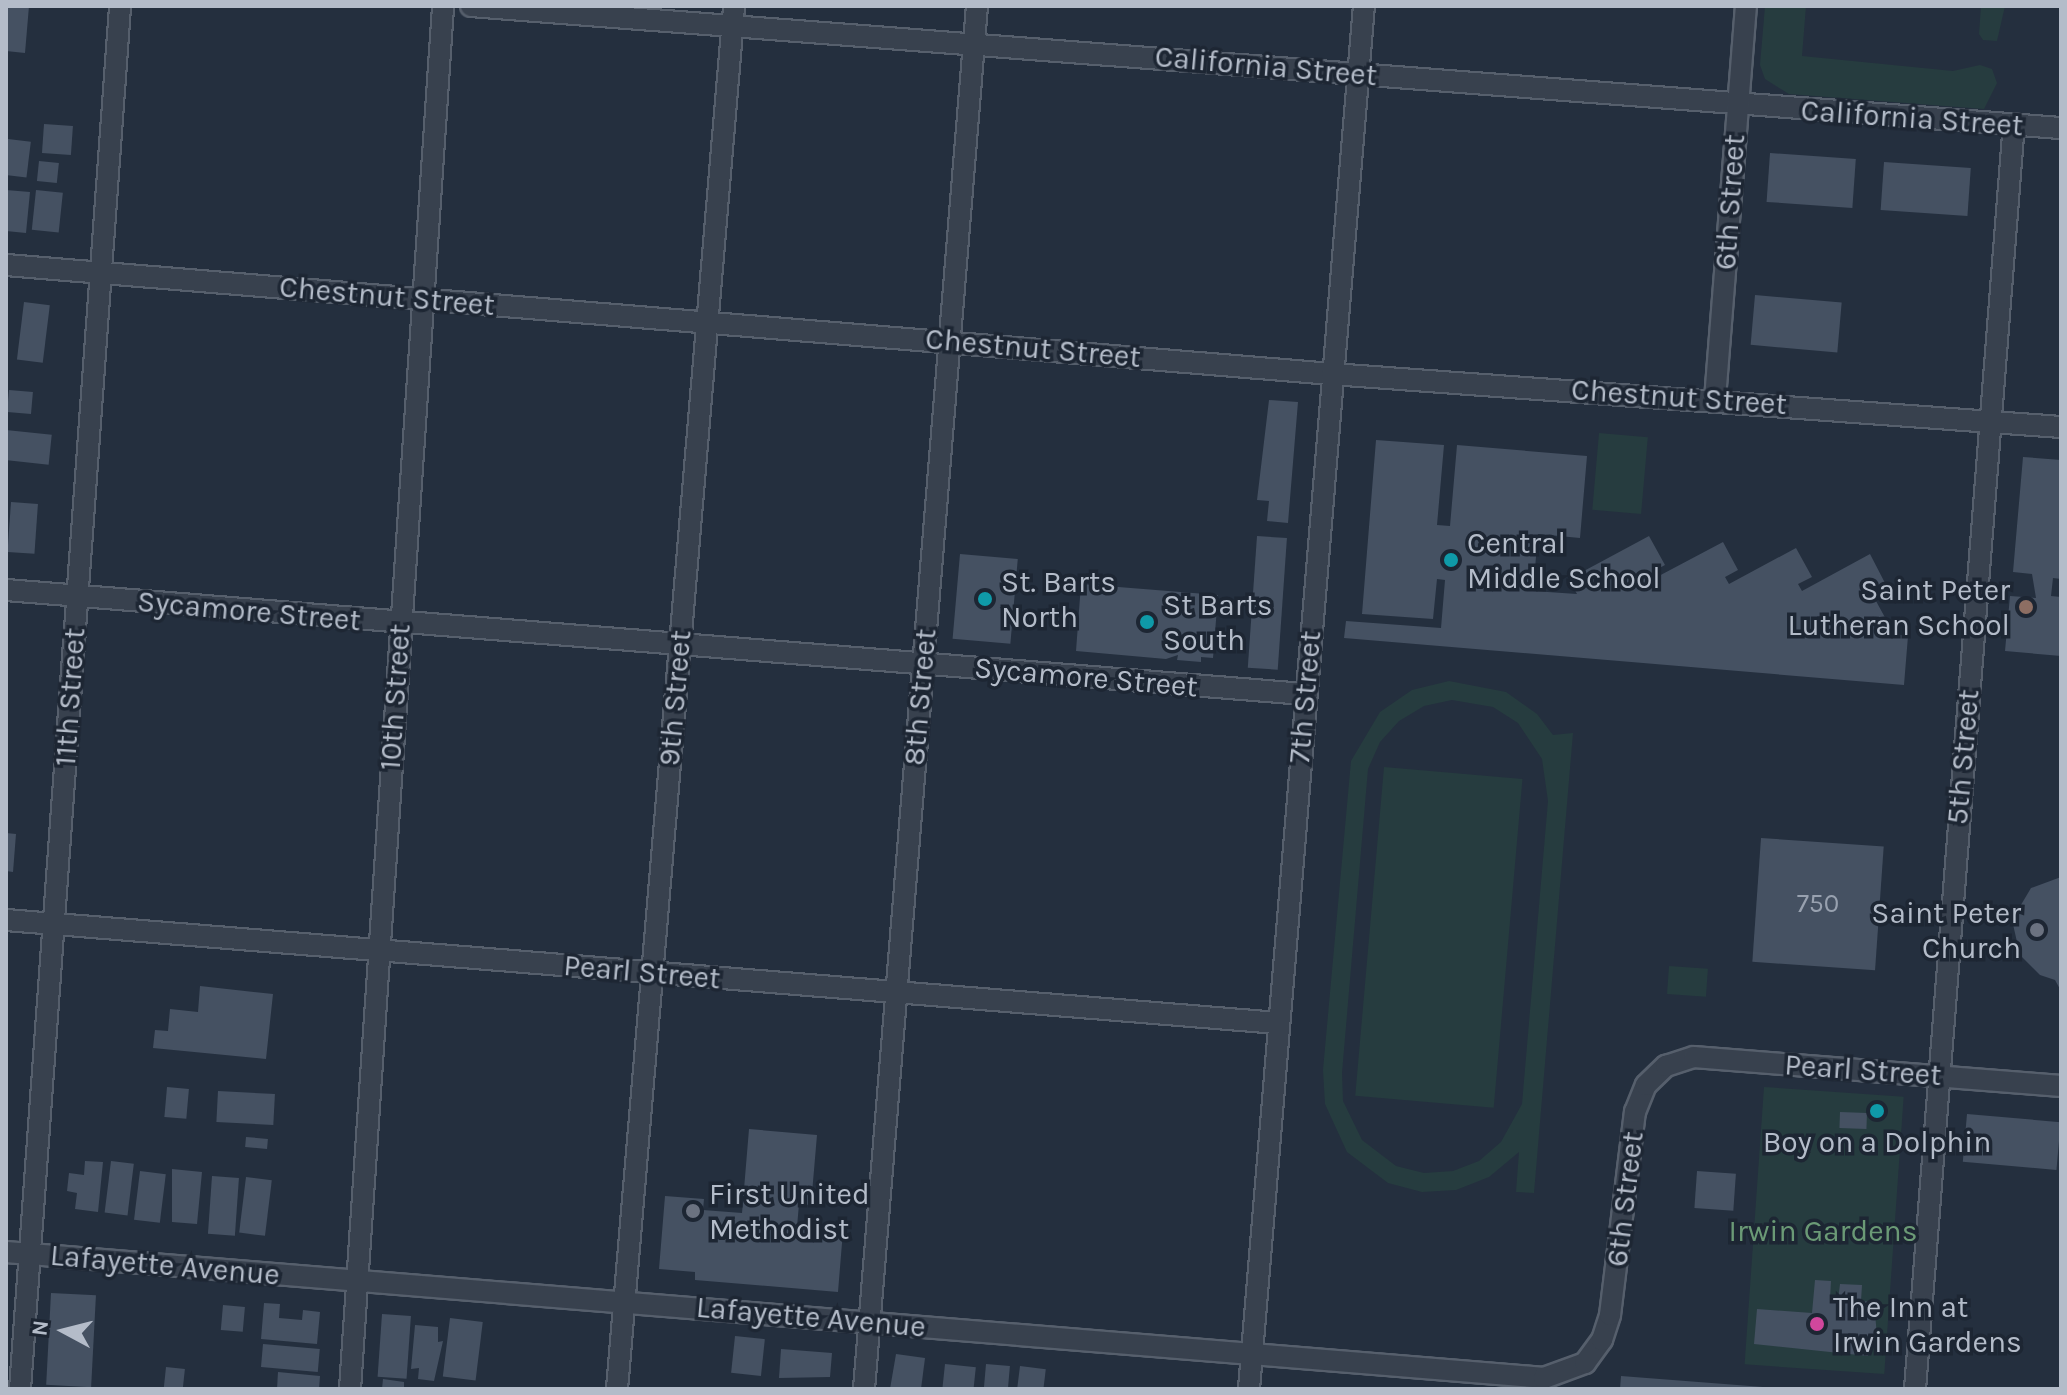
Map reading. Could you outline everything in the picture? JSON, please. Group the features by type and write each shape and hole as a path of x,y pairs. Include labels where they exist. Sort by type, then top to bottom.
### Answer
{"street":[{"name":"11th Street","path":"20,1389 120,6"},
{"name":"10th Street","path":"350,1389 443,6"},
{"name":"California Street","path":"471,6 733,15 974,42 1737,106 2061,128"},
{"name":"8th Street","path":"864,1389 977,6"},
{"name":"7th Street","path":"1249,1389 1364,6"},
{"name":"6th Street","path":"1715,399 1746,6"},
{"name":"9th Street","path":"617,1389 733,15"},
{"name":"5th Street","path":"1915,1389 1937,1076 2014,124"},
{"name":"Chestnut Street","path":"6,265 1332,374 1715,399 2061,427"},
{"name":"Sycamore Street","path":"6,590 1305,694"},
{"name":"Pearl Street","path":"6,920 1279,1023"},
{"name":"Pearl Street","path":"1666,1066 1694,1057 2061,1086"},
{"name":"6th Street","path":"1602,1340 1610,1315 1635,1112 1646,1085 1666,1066"},
{"name":"Lafayette Avenue","path":"6,1252 625,1300 1544,1378 1566,1374 1585,1363 1602,1340"}],"green space":[{"path":"1765,6 1806,6 1802,56 1953,71 1980,65 1992,69 1997,83 1984,109 1789,94 1765,79 1760,65"},
{"path":"1981,6 2005,6 1997,41 1983,40 1979,34"},
{"path":"1599,433 1648,437 1641,514 1592,510"},
{"path":"1449,681 1506,692 1537,714 1553,735 1573,733 1534,1193 1516,1192 1519,1152 1489,1177 1456,1190 1422,1192 1388,1183 1347,1152 1325,1104 1323,1070 1351,761 1380,712 1412,690","holes":["1452,700 1493,707 1518,723 1542,759 1548,801 1522,1104 1501,1142 1479,1161 1453,1171 1424,1173 1396,1166 1362,1140 1343,1101 1342,1073 1368,769 1380,742 1399,721 1424,706"]},
{"path":"1384,767 1522,779 1494,1108 1355,1096"},
{"path":"1669,966 1708,969 1706,997 1667,994"},
{"name":"Irwin Gardens","path":"1764,1087 1904,1097 1884,1374 1745,1364"}],"building":[{"path":"7,6 29,6 25,53 6,51"},
{"path":"44,124 73,126 71,155 42,153"},
{"path":"8,139 31,142 26,178 6,175"},
{"path":"1770,153 1856,159 1852,208 1767,202"},
{"path":"39,161 59,163 57,183 37,181"},
{"path":"1884,162 1971,168 1967,216 1881,210"},
{"path":"6,190 30,192 26,233 6,231"},
{"path":"36,190 63,193 59,233 32,230"},
{"path":"1755,295 1842,303 1837,352 1751,345"},
{"path":"24,302 50,305 43,363 17,360"},
{"path":"9,390 33,392 31,414 7,412"},
{"path":"1269,400 1298,402 1288,523 1267,521 1269,501 1257,500"},
{"path":"6,430 52,435 49,465 6,460"},
{"name":"Central Middle School","path":"1376,440 1444,445 1437,525 1450,526 1457,445 1587,456 1580,538 1538,534 1533,591 1577,594 1569,579 1649,536 1665,565 1652,572 1655,578 1723,542 1738,570 1725,577 1729,584 1796,548 1812,577 1798,584 1802,591 1870,554 1885,583 1870,590 1894,634 1908,636 1904,685 1344,638 1346,621 1441,628 1445,580 1437,579 1433,619 1362,614"},
{"name":"Saint Peter Lutheran School","path":"2023,457 2061,460 2061,579 2053,578 2051,596 2061,597 2061,656 2005,651 2010,596 2036,598 2032,574 2013,572"},
{"path":"11,502 38,504 34,554 8,552"},
{"path":"1257,536 1287,538 1278,670 1248,668"},
{"name":"St. Barts North","path":"960,554 1018,559 1010,644 953,639"},
{"name":"St Barts South","path":"1081,584 1218,595 1213,658 1201,657 1201,662 1177,660 1178,655 1166,659 1076,651"},
{"path":"6,833 16,834 13,872 6,871"},
{"path":"1761,838 1884,847 1875,970 1752,962"},
{"name":"Saint Peter Church","path":"2061,877 2061,991 2055,980 2040,975 2020,955 2012,920 2031,888"},
{"path":"200,986 273,994 266,1059 153,1048 155,1030 168,1031 170,1009 198,1012"},
{"path":"167,1087 189,1089 186,1119 164,1117"},
{"path":"218,1091 275,1094 273,1125 216,1122"},
{"path":"1840,1112 1867,1113 1866,1129 1839,1128"},
{"path":"1967,1114 2061,1122 2056,1170 1963,1162"},
{"name":"First United Methodist","path":"749,1129 817,1135 811,1205 799,1204 797,1227 843,1231 838,1292 695,1280 695,1272 659,1269 665,1196 704,1199 703,1210 742,1213"},
{"path":"246,1137 268,1139 267,1149 245,1147"},
{"path":"85,1161 103,1162 98,1212 75,1209 77,1193 67,1191 69,1173 84,1175"},
{"path":"111,1161 134,1164 127,1215 105,1213"},
{"path":"172,1169 202,1172 197,1224 172,1222"},
{"path":"140,1171 166,1174 160,1223 134,1220"},
{"path":"1697,1171 1736,1174 1733,1211 1694,1208"},
{"path":"212,1176 239,1178 235,1236 208,1234"},
{"path":"246,1177 272,1180 265,1236 239,1233"},
{"name":"The Inn at Irwin Gardens","path":"1815,1280 1831,1281 1830,1299 1838,1300 1840,1284 1862,1285 1861,1301 1874,1302 1877,1336 1869,1335 1868,1356 1754,1344 1757,1309 1812,1313"},
{"path":"51,1293 96,1295 91,1387 46,1385"},
{"path":"264,1303 280,1304 279,1318 302,1320 303,1310 320,1312 317,1344 261,1339"},
{"path":"223,1305 245,1307 243,1332 221,1330"},
{"path":"382,1314 411,1316 407,1379 378,1377"},
{"path":"450,1318 483,1322 476,1381 443,1377"},
{"path":"415,1325 438,1327 438,1342 443,1341 434,1381 418,1379 419,1368 411,1369"},
{"path":"735,1336 765,1339 761,1376 731,1373"},
{"path":"263,1344 320,1349 318,1372 261,1367"},
{"path":"781,1349 832,1353 830,1377 779,1378"},
{"path":"896,1354 925,1358 921,1389 890,1389"},
{"path":"945,1364 976,1367 974,1389 942,1389"},
{"path":"986,1364 1010,1366 1008,1389 984,1389"},
{"path":"1020,1366 1046,1369 1043,1389 1017,1389"},
{"path":"166,1367 185,1369 183,1389 164,1389"},
{"path":"278,1372 320,1376 319,1389 277,1389"},
{"path":"1621,1376 1763,1387 1763,1389 1620,1389"},
{"path":"383,1379 404,1382 404,1389 382,1389"}],"place":[{"name":"Central Middle School","path":"1451,560"},
{"name":"St. Barts North","path":"985,599"},
{"name":"Saint Peter Lutheran School","path":"2026,607"},
{"name":"St Barts South","path":"1147,622"},
{"name":"Saint Peter Church","path":"2037,930"},
{"name":"Boy on a Dolphin","path":"1877,1111"},
{"name":"First United Methodist","path":"693,1211"},
{"name":"The Inn at Irwin Gardens","path":"1817,1324"}]}
